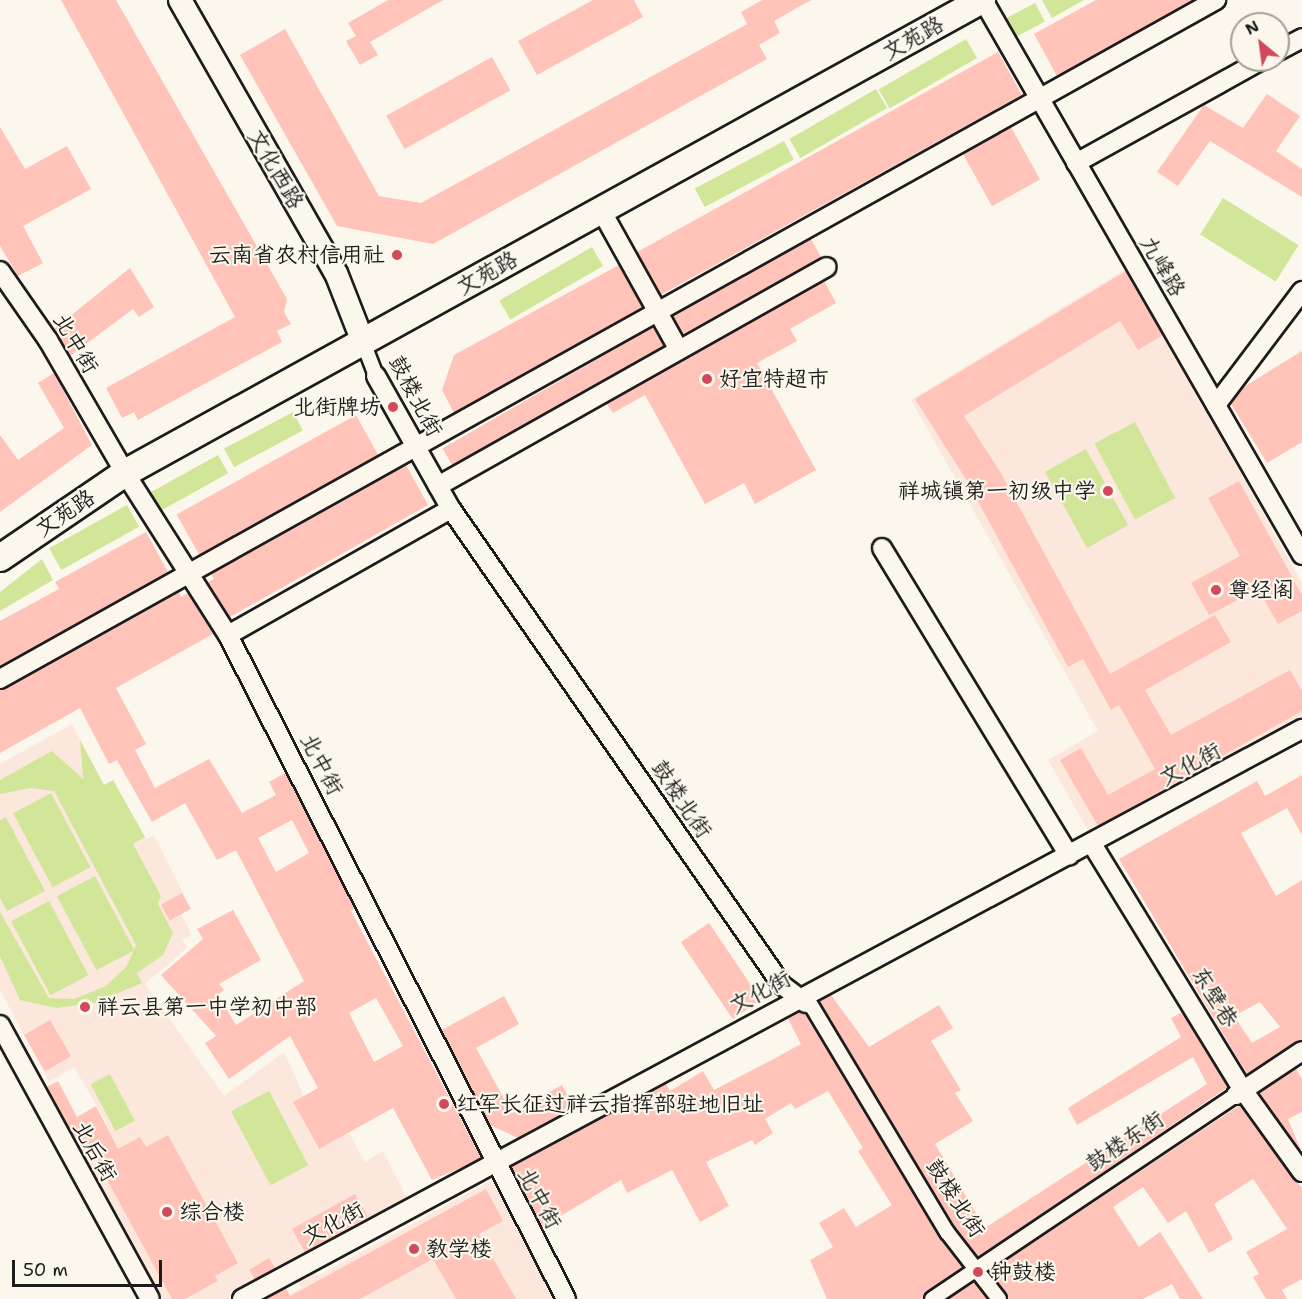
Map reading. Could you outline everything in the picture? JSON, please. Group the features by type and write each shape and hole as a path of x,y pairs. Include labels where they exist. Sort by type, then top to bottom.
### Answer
{"main road":[{"name":"文苑路","path":"0,558 125,473 983,0"}],"street":[{"name":"文化西路","path":"180,0 336,273 363,342"},
{"name":"九峰路","path":"983,0 1302,555"},
{"path":"0,679 1216,0"},
{"path":"1076,163 1240,72"},
{"path":"601,210 679,350"},
{"path":"438,486 827,267"},
{"name":"北中街","path":"0,271 48,340 125,473 192,572 228,635 495,1164 566,1299"},
{"path":"1216,405 1302,291"},
{"name":"鼓楼北街","path":"363,342 376,376 451,509 730,912 804,1002 976,1271 999,1299"},
{"path":"228,635 451,509"},
{"path":"882,548 1069,856"},
{"name":"文化街","path":"242,1299 804,1002 1302,729"},
{"name":"东壁巷","path":"1092,844 1240,1093 1302,1172"},
{"name":"北后街","path":"0,1025 150,1299"},
{"name":"鼓楼东街","path":"932,1299 1302,1051"}],"shaded area":[{"name":"祥城镇第一初级中学","path":"1127,268 1302,583 1302,718 1093,839 1048,760 1098,731 911,400"},
{"name":"祥云县第一中学初中部","path":"72,724 104,785 113,780 146,839 154,835 191,909 181,914 192,935 182,940 187,948 145,984 224,1096 284,1052 304,1096 293,1102 318,1149 349,1133 365,1162 383,1151 408,1200 307,1256 318,1276 492,1180 553,1299 282,1299 301,1288 288,1265 228,1299 163,1299 76,1140 107,1123 74,1067 49,1082 0,990 0,764"}],"green space":[{"path":"1042,0 1084,0 1052,18"},
{"path":"1035,3 1045,22 1012,39 1002,20"},
{"path":"966,39 977,58 890,109 879,90"},
{"path":"876,89 887,108 800,158 789,139"},
{"path":"784,141 794,160 705,207 695,188"},
{"path":"1223,198 1298,245 1276,282 1200,234"},
{"path":"592,247 603,266 510,320 499,300"},
{"path":"293,412 303,431 234,467 224,449"},
{"path":"1135,422 1175,498 1135,520 1094,444"},
{"path":"1086,449 1128,525 1087,548 1045,472"},
{"path":"218,455 228,473 161,511 151,492"},
{"path":"127,505 139,527 61,570 49,548"},
{"path":"42,559 53,580 0,611 0,592"},
{"path":"80,740 104,785 113,780 145,837 133,844 161,896 158,904 173,933 163,955 137,973 142,983 94,1003 56,1008 20,1000 0,956 0,912 49,998 74,999 106,986 127,966 136,945 54,791 31,788 0,794 0,780 52,751 83,779"},
{"path":"51,793 90,867 52,887 13,813"},
{"path":"6,817 45,891 7,911 0,898 0,820"},
{"path":"95,876 134,950 96,970 57,896"},
{"path":"49,901 88,975 50,995 11,921"},
{"path":"110,1074 135,1121 115,1131 91,1084"},
{"path":"269,1091 308,1165 270,1185 231,1111"}],"building":[{"path":"61,0 116,0 287,299 284,312 291,324 277,331 282,342 138,420 134,412 122,418 106,388 235,317"},
{"path":"388,0 443,0 370,42 378,55 360,65 346,41 356,36 348,23"},
{"path":"593,0 634,0 643,17 537,75 518,41"},
{"path":"762,0 811,0 774,21 780,33 759,45 767,59 433,244 337,226 240,55 285,29 379,196 421,203 747,24 741,12"},
{"path":"1096,0 1193,0 1057,76 1034,34"},
{"path":"998,52 1022,95 661,295 637,252"},
{"path":"492,57 510,90 405,149 386,116"},
{"path":"1267,94 1300,116 1276,151 1302,169 1302,197 1210,141 1178,186 1157,172 1204,105 1243,128"},
{"path":"0,127 25,169 67,146 91,189 23,226 43,263 18,276 0,246"},
{"path":"1011,127 1040,179 992,206 963,154"},
{"path":"811,239 821,257 683,334 673,316"},
{"path":"619,265 642,307 454,413 442,390 454,355"},
{"path":"130,268 154,307 139,317 133,309 70,356 54,329"},
{"path":"1126,271 1163,335 1138,350 1120,321 964,416 999,470 1110,674 1215,615 1231,642 1145,690 1171,735 1290,670 1302,691 1302,711 1098,826 1060,760 1081,748 1108,795 1155,769 1119,705 1111,710 1083,659 1068,667 967,481 915,399"},
{"name":"好宜特超市","path":"824,281 836,303 790,329 797,341 757,363 816,470 755,504 744,483 705,504 645,395 613,413 607,404"},
{"path":"653,327 664,346 454,468 443,449"},
{"path":"1302,351 1302,442 1267,463 1231,404 1244,387"},
{"path":"54,373 92,445 0,512 0,435 18,460 64,428 38,383"},
{"path":"356,415 378,455 199,555 177,514"},
{"path":"406,465 428,505 230,617 208,582 214,579 211,574"},
{"path":"1239,481 1302,595 1302,611 1278,624 1258,589 1209,615 1191,583 1240,556 1208,498"},
{"path":"146,532 168,572 0,666 0,621 59,589 55,582"},
{"path":"179,592 181,597 188,593 213,634 116,688 146,744 135,750 155,788 209,759 242,813 276,795 269,782 285,773 355,908 351,911 481,1158 432,1180 393,1108 319,1149 293,1102 318,1088 290,1036 229,1079 205,1043 216,1036 161,975 203,939 197,929 233,910 261,960 219,984 224,990 218,995 236,1025 304,981 236,850 217,860 185,803 152,822 117,760 109,764 80,708 0,753 0,690","holes":["292,820 309,853 276,872 258,838","376,998 403,1046 374,1062 349,1013"]},
{"path":"1302,775 1302,835 1287,808 1241,833 1276,896 1302,880 1302,1040 1247,1074 1119,859 1257,781 1265,796","holes":["1260,1002 1280,1027 1252,1043 1234,1016"]},
{"path":"182,893 191,909 170,920 161,905"},
{"path":"709,923 761,1000 733,1019 681,942"},
{"path":"831,995 869,1047 939,1005 953,1028 931,1041 961,1090 955,1093 973,1121 935,1144 985,1228 1207,1084 1193,1057 1077,1125 1068,1108 1181,1037 1171,1018 1182,1012 1228,1087 978,1257 954,1227 819,1001"},
{"path":"504,996 519,1024 476,1048 512,1113 562,1085 574,1107 518,1138 490,1125 442,1030"},
{"path":"800,1012 806,1014 939,1237 963,1267 923,1299 827,1299 810,1260 833,1247 819,1223 844,1208 856,1227 892,1205 858,1151 863,1148 828,1091 795,1109 791,1103 765,1119 773,1133 755,1145 752,1140 706,1162 729,1206 700,1222 672,1170 627,1193 621,1180 542,1227 511,1167 666,1084 670,1091 703,1071 714,1090 768,1062 801,1044 788,1019"},
{"path":"50,1020 71,1056 45,1071 24,1035"},
{"path":"1296,1069 1302,1079 1302,1112 1288,1119 1302,1153 1259,1093"},
{"name":"综合楼","path":"58,1081 77,1117 96,1106 118,1149 140,1137 146,1147 168,1135 238,1263 215,1276 218,1281 185,1299 172,1299 94,1156 90,1159 78,1136 74,1137 47,1087"},
{"path":"1240,1105 1302,1188 1302,1279 1282,1290 1287,1299 1266,1299 1253,1277 1259,1274 1246,1252 1287,1229 1253,1179 1214,1204 1233,1239 1209,1253 1186,1211 1168,1223 1143,1187 1113,1207 1139,1247 1160,1232 1203,1299 1180,1299 1172,1284 1143,1299 1008,1299 989,1272"},
{"name":"教学楼","path":"486,1189 503,1221 479,1234 516,1299 456,1299 433,1259 360,1299 266,1299 286,1288 290,1296"},
{"path":"355,1194 368,1217 305,1252 292,1229"},
{"path":"269,1258 275,1268 255,1280 249,1270"},
{"path":"974,1282 988,1299 948,1299"}],"place":[{"name":"云南省农村信用社","path":"397,255"},
{"name":"好宜特超市","path":"707,379"},
{"name":"北街牌坊","path":"393,407"},
{"name":"祥城镇第一初级中学","path":"1108,491"},
{"name":"尊经阁","path":"1216,590"},
{"name":"祥云县第一中学初中部","path":"85,1007"},
{"name":"红军长征过祥云指挥部驻地旧址","path":"444,1104"},
{"name":"综合楼","path":"167,1212"},
{"name":"教学楼","path":"414,1249"},
{"name":"钟鼓楼","path":"978,1272"}]}
